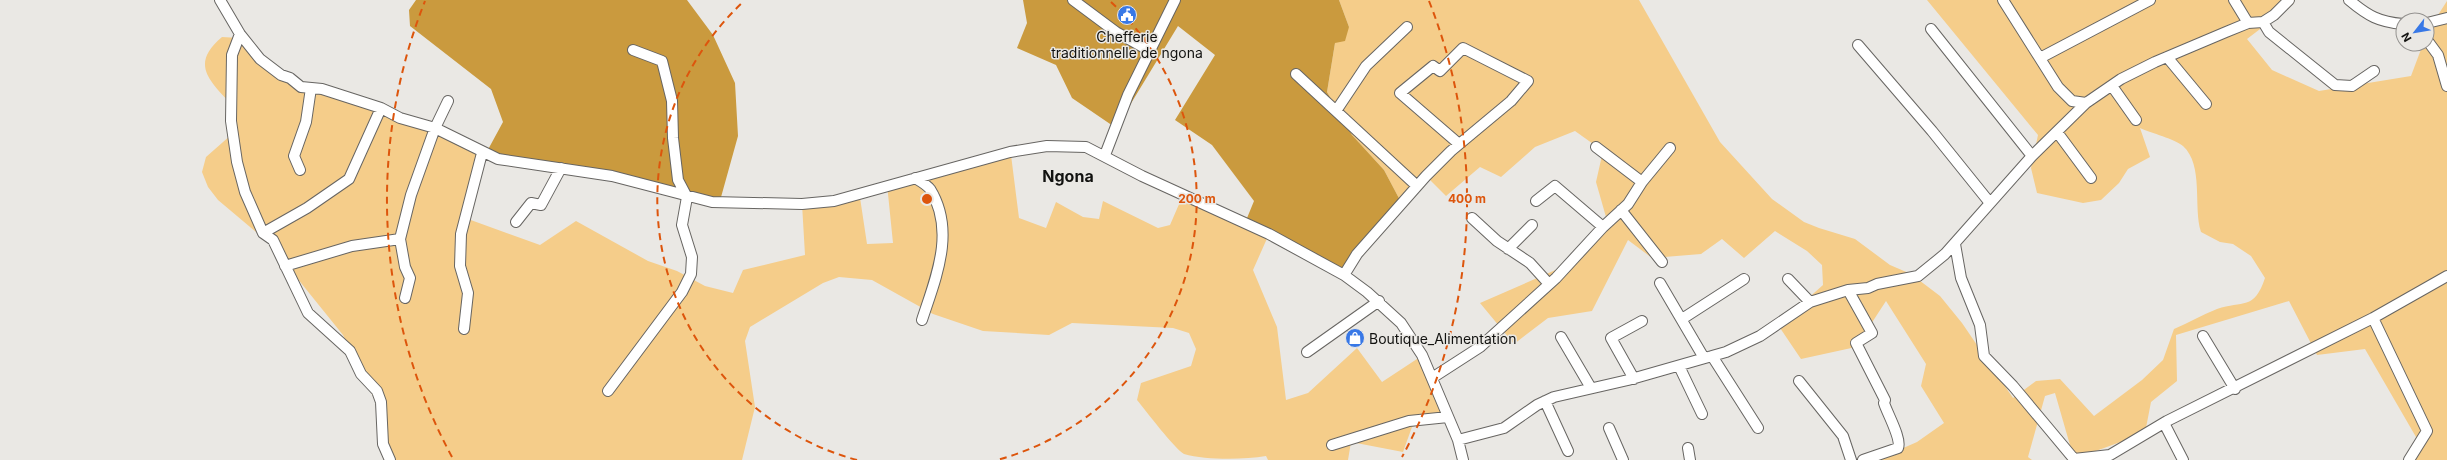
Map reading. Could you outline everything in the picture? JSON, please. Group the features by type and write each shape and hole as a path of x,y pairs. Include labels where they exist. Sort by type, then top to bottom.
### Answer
{"street":[{"path":"220,0 240,34 260,59 281,75 290,78 301,87 322,89 381,108 400,118 435,128 482,153 498,159 612,176 687,197 712,202 820,202 857,195 992,156 1047,146 1086,147 1105,155 1142,176 1269,234 1344,274 1379,301 1412,338 1432,378 1458,440 1463,460"},
{"path":"1073,0 1116,32 1150,51"},
{"path":"1105,155 1128,95 1175,0"},
{"path":"2040,58 2150,0"},
{"path":"2234,0 2248,23"},
{"path":"1458,440 1504,428 1545,401 1592,388 1634,379 1744,345 1810,302 1848,290 1868,288 1877,284 1918,276 1930,269 1955,244 1990,202 2032,156 2086,103 2112,86 2167,57 2248,23 2263,22 2274,15 2289,0"},
{"path":"2349,0 2360,10 2384,23 2395,24"},
{"path":"2007,1 2040,58 2066,95 2072,101 2086,103"},
{"path":"2435,21 2447,18"},
{"path":"2263,22 2269,32 2335,84 2352,86 2374,71"},
{"path":"1336,111 1366,66 1407,27"},
{"path":"1931,29 2032,156"},
{"path":"240,34 232,55 231,121 237,162 245,192 263,233 273,240 308,313 350,351 361,374 377,391 381,402 381,429 383,444 390,460"},
{"path":"1858,45 1937,137 1990,202"},
{"path":"1344,274 1357,254 1458,144 1512,101 1528,81 1463,48 1440,71 1433,66 1400,93 1458,144"},
{"path":"608,391 689,282 692,257 682,225 687,197 678,180 673,138 672,101 662,61 633,50"},
{"path":"2435,51 2438,55 2447,86"},
{"path":"2167,57 2206,104"},
{"path":"1296,74 1418,186"},
{"path":"2112,86 2136,120"},
{"path":"300,170 294,156 306,122 311,88"},
{"path":"404,298 410,278 405,267 400,239 411,195 435,128 448,102"},
{"path":"263,233 307,208 350,179 381,108"},
{"path":"2057,132 2090,178"},
{"path":"1596,148 1642,182"},
{"path":"1432,378 1480,347 1549,284 1603,227 1628,204 1642,182 1670,148"},
{"path":"464,329 468,293 460,266 461,234 482,153"},
{"path":"516,222 530,203 541,205 560,168"},
{"path":"915,178 929,188 942,219 942,258 922,320"},
{"path":"1536,201 1555,186 1603,227"},
{"path":"1621,210 1662,262"},
{"path":"1472,218 1497,242 1530,264 1549,284"},
{"path":"1508,249 1532,226"},
{"path":"285,266 352,246 400,239"},
{"path":"1955,244 1961,278 1980,325 1984,356 2013,386 2074,459 2110,456 2164,423 2235,389 2305,351 2373,318 2447,276"},
{"path":"1682,319 1744,279"},
{"path":"1788,279 1810,302"},
{"path":"1660,283 1682,319 1758,428"},
{"path":"1848,290 1872,333 1856,343 1885,400 1884,403 1890,421 1899,439 1898,448 1863,460"},
{"path":"1307,352 1379,301"},
{"path":"2373,318 2427,431 2409,460"},
{"path":"1634,379 1611,338 1642,321"},
{"path":"2203,336 2235,389"},
{"path":"1561,337 1592,388"},
{"path":"1679,366 1702,414"},
{"path":"1799,381 1843,436 1851,460"},
{"path":"1545,401 1568,451"},
{"path":"1332,445 1409,421 1448,417"},
{"path":"2164,423 2183,460"},
{"path":"1609,428 1623,460"},
{"path":"1688,448 1690,460"}],"shaded area":[{"path":"416,0 687,0 713,35 735,83 738,136 718,208 619,180 484,157 503,122 491,89 410,26 409,10"},
{"path":"1023,0 1339,0 1349,27 1345,41 1335,43 1327,92 1352,135 1384,170 1402,204 1344,275 1245,223 1254,201 1212,145 1175,120 1215,55 1178,26 1116,128 1072,98 1056,65 1017,48 1027,23"},
{"path":"1339,0 1639,0 1720,142 1772,199 1804,222 1855,239 1890,265 1911,274 1940,296 1962,323 2013,398 2036,381 2060,379 2094,416 2142,380 2163,360 2174,329 2217,309 2252,300 2257,296 2265,278 2251,256 2233,244 2220,242 2201,232 2194,164 2183,146 2163,136 2140,128 2150,157 2128,169 2119,183 2101,200 2083,203 2037,193 2031,168 2038,135 1927,0 2295,0 2293,4 2247,39 2272,70 2319,91 2411,76 2420,52 2435,52 2435,20 2447,1 2447,460 2410,460 2416,437 2365,349 2317,355 2289,301 2176,335 2177,381 2151,402 2145,433 2074,459 2055,393 2045,396 2028,457 2032,460 1876,460 1917,442 1944,423 1921,386 1926,364 1886,301 1856,347 1801,359 1778,325 1823,285 1822,265 1807,251 1775,231 1744,258 1722,239 1701,254 1652,258 1628,240 1592,311 1548,318 1514,344 1480,303 1560,268 1606,217 1596,182 1603,151 1575,131 1535,147 1501,177 1480,167 1446,196 1426,176 1402,204 1384,170 1352,135 1327,92 1335,43 1349,27"},
{"path":"222,37 239,38 288,75 316,88 401,113 484,157 468,219 540,245 576,221 648,261 677,271 705,286 733,293 743,270 805,255 802,204 859,191 867,244 893,243 887,184 1011,155 1019,218 1046,228 1056,202 1083,217 1099,219 1103,201 1158,228 1170,225 1183,195 1269,234 1253,270 1277,327 1286,400 1308,393 1357,348 1382,382 1420,357 1448,417 1412,427 1403,452 1351,442 1348,460 1268,460 1266,456 1224,459 1184,454 1167,437 1137,400 1141,383 1191,366 1196,349 1189,333 1173,328 1072,323 1049,335 983,331 933,314 872,280 839,277 823,283 750,327 745,341 755,407 742,460 391,460 381,412 343,335 268,242 218,200 208,187 202,172 206,157 231,135 231,104 210,79 206,72 205,64 207,55 212,47"}],"place":[{"name":"Chefferie traditionnelle de ngona","path":"1127,15"},
{"name":"Boutique_Alimentation","path":"1355,338"}],"district":[{"name":"Ngona","path":"1068,176"}]}
